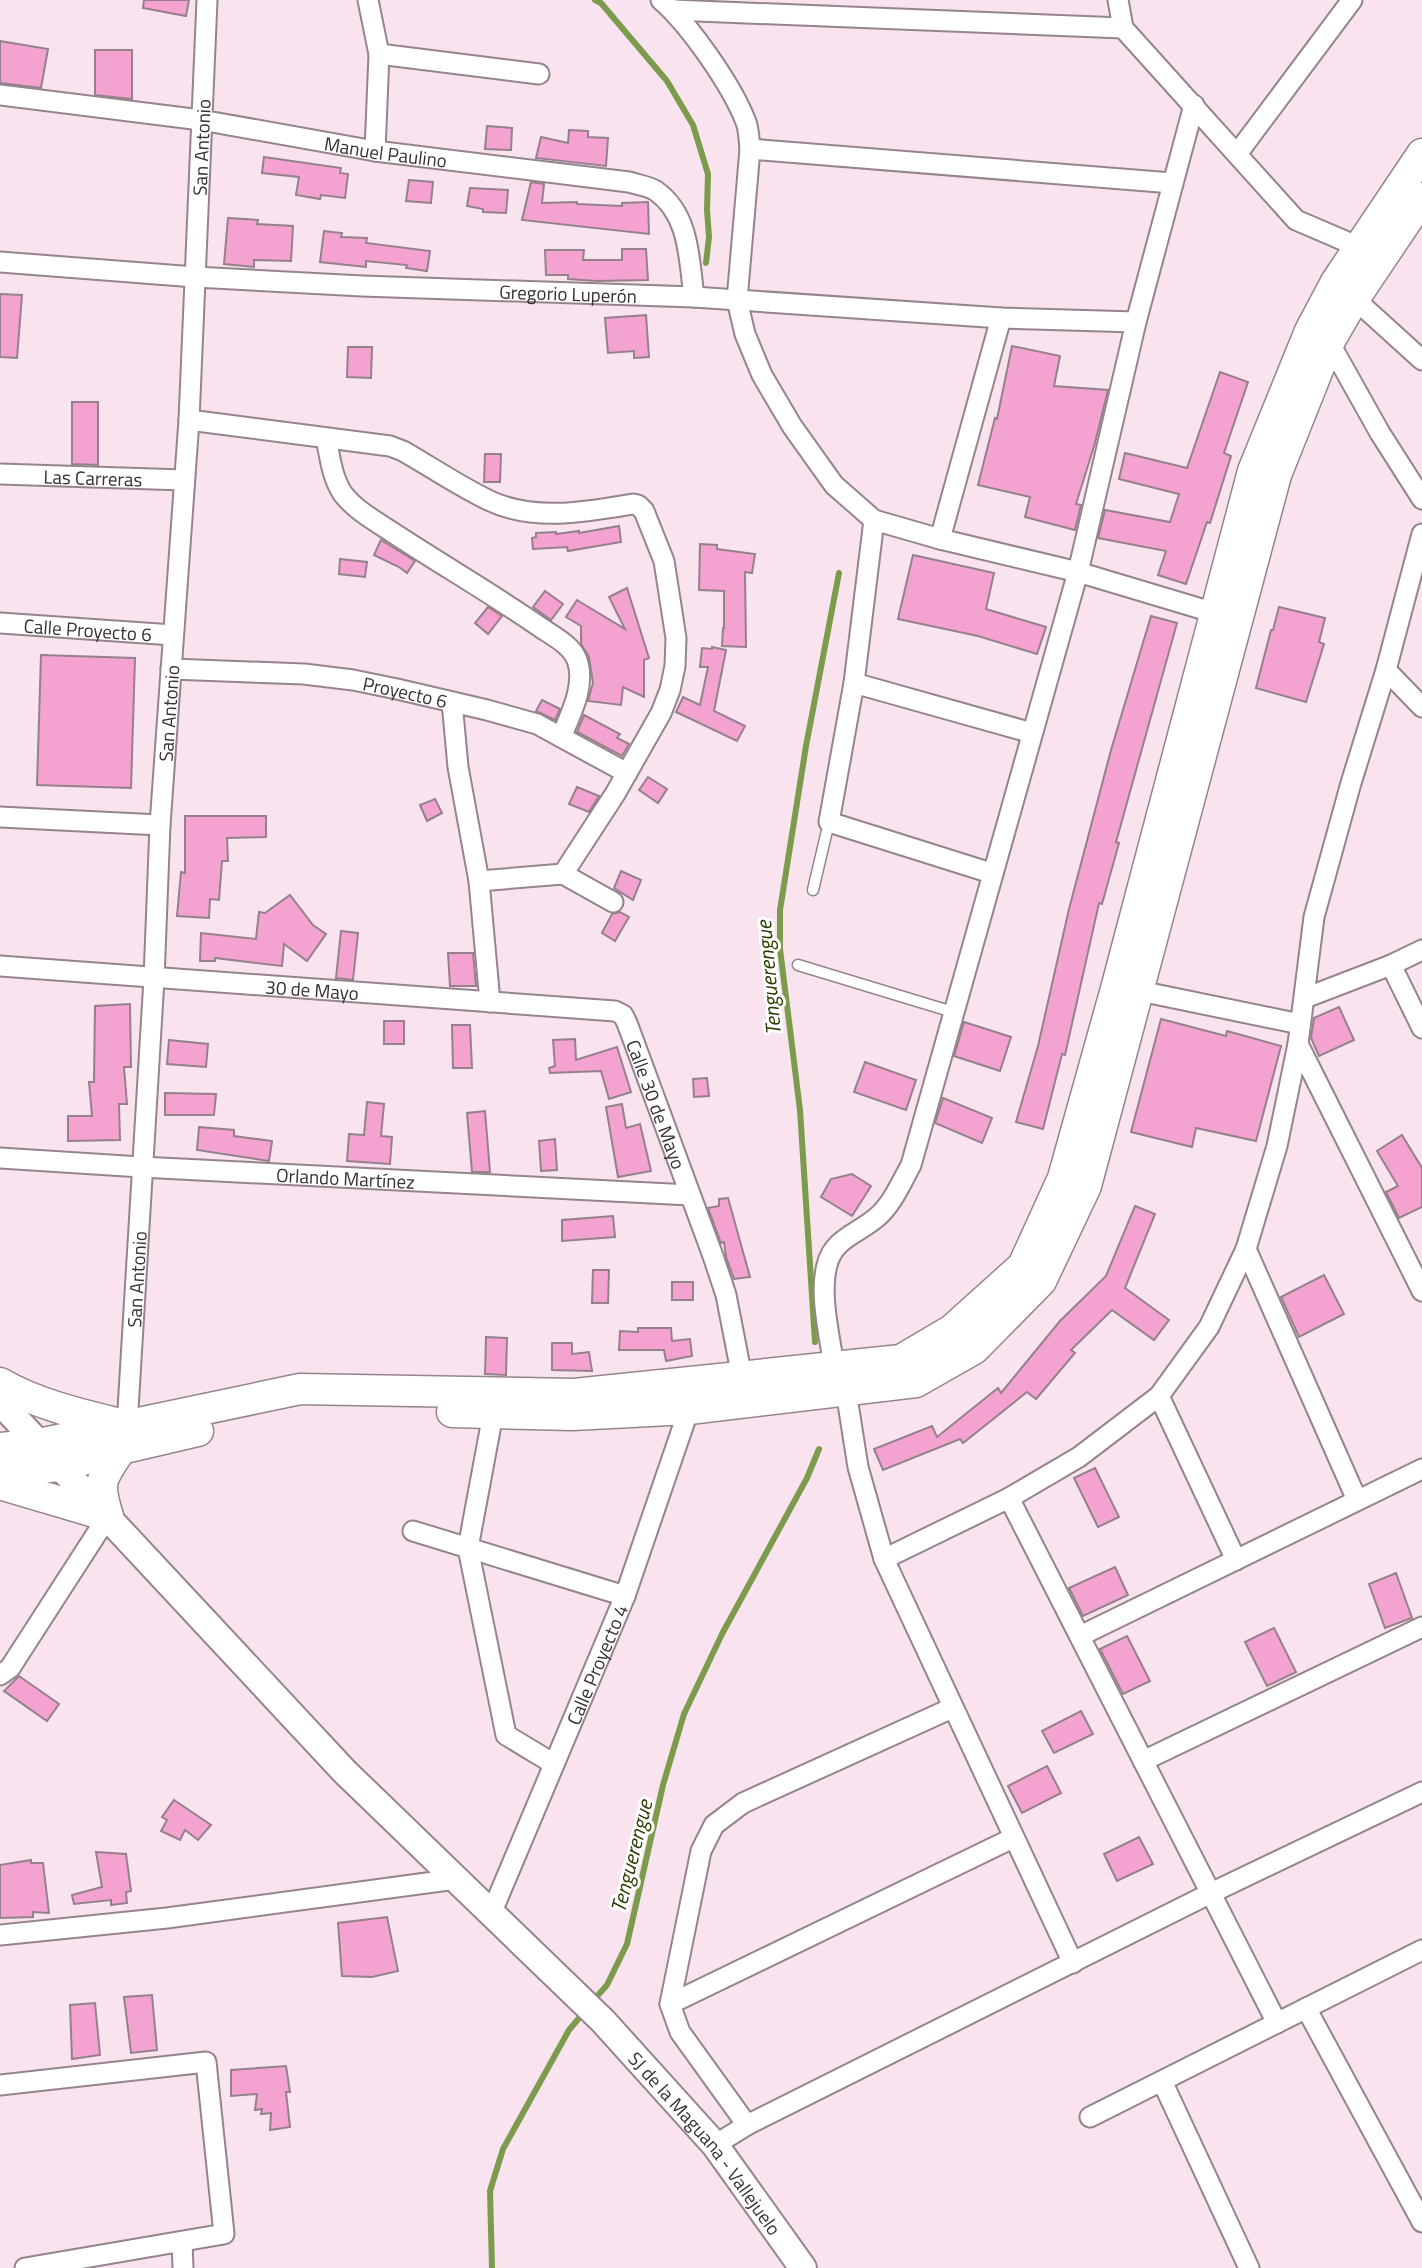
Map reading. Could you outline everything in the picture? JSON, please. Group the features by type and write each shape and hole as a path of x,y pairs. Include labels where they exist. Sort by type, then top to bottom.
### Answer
{"main road":[{"path":"1128,988 1215,613 1253,471 1345,290 1359,247 1422,154"},
{"path":"1345,290 1422,198"},
{"path":"0,1448 124,1438 300,1408 573,1415 689,1409 840,1379 901,1360 952,1330 1023,1266 1063,1178 1128,988 1276,475 1319,337"},
{"path":"0,1471 61,1466 124,1438 300,1389 574,1394 742,1377 840,1379"},
{"path":"0,1382 82,1415 124,1438"},
{"name":"SJ de la Maguana - Vallejuelo","path":"0,1402 345,1772 603,2021 715,2145 803,2268"},
{"path":"108,1516 100,1491 103,1475 124,1438"},
{"path":"0,1485 108,1516"}],"street":[{"name":"San Antonio","path":"124,1438 154,979 160,825 189,420 207,0"},
{"path":"368,0 379,54 375,151"},
{"path":"1119,0 1123,27 1296,220 1359,247"},
{"path":"1237,154 1352,0"},
{"path":"667,5 1123,27"},
{"path":"667,5 734,95 747,125 750,149 737,300 745,334 762,375 792,425 834,485 874,520 1077,572 1215,613"},
{"path":"379,54 539,74"},
{"name":"Manuel Paulino","path":"0,95 201,120 375,151 629,182 654,189 671,205 683,226 695,297"},
{"path":"1073,1963 884,1559 858,1467 824,1289 827,1265 834,1248 851,1233 876,1218 896,1194 911,1164 1077,572 1136,322 1194,106"},
{"path":"750,149 1172,183"},
{"name":"Gregorio Luperón","path":"0,262 362,286 695,297 1001,318 1136,322"},
{"path":"1345,290 1422,360"},
{"path":"940,539 1001,318"},
{"path":"1319,337 1422,499"},
{"path":"189,420 380,444 403,451 490,501 517,509 582,513 633,504 644,511 664,561 676,638 675,666 670,690 661,713 615,794 563,874"},
{"path":"326,438 334,477 352,504 417,549 521,614 572,651 580,674 578,692 561,737"},
{"name":"Las Carreras","path":"0,474 184,480"},
{"path":"874,520 853,683 829,822 991,873"},
{"path":"884,1559 1009,1498 1079,1457 1160,1396 1209,1327 1246,1249 1277,1146 1298,1044 1314,917 1386,670 1422,534"},
{"name":"Calle Proyecto 6","path":"0,623 173,635"},
{"name":"Proyecto 6","path":"171,669 304,674 353,680 452,702 537,724 627,773"},
{"path":"1386,670 1422,707"},
{"path":"853,683 1032,733"},
{"path":"452,702 458,766 479,881 491,1002"},
{"path":"0,817 160,825"},
{"path":"479,881 563,874 612,902"},
{"path":"1305,998 1391,965 1422,950"},
{"path":"1391,965 1422,1028"},
{"name":"30 de Mayo","path":"0,966 615,1010 623,1015"},
{"path":"1128,988 1300,1024"},
{"name":"Calle 30 de Mayo","path":"623,1015 726,1295 742,1377"},
{"path":"1298,1044 1422,1292"},
{"name":"Orlando Martínez","path":"0,1158 691,1195"},
{"path":"1246,1249 1357,1500"},
{"path":"1160,1396 1236,1560"},
{"name":"Calle Proyecto 4","path":"491,1914 625,1596 689,1409"},
{"path":"493,1414 468,1548 506,1735 554,1764"},
{"path":"1080,1636 1422,1469"},
{"path":"1009,1498 1277,2023"},
{"path":"0,1675 10,1668 108,1516"},
{"path":"413,1531 625,1596"},
{"path":"1143,1761 1422,1627"},
{"path":"747,2125 680,2032 670,2004 701,1852 714,1825 743,1803 952,1708"},
{"path":"715,2145 747,2125 1211,1893 1422,1792"},
{"path":"670,2004 1013,1838"},
{"path":"0,1935 167,1918 456,1879"},
{"path":"1090,2117 1422,1950"},
{"path":"1307,2008 1422,2222"},
{"path":"0,2085 206,2062 224,2234 25,2268"},
{"path":"1162,2081 1249,2268"},
{"path":"182,2242 183,2268"}],"lane":[{"path":"813,890 829,822"},
{"path":"798,965 953,1012"}],"building":[{"path":"144,0 189,0 186,16 143,8"},
{"path":"0,41 48,49 41,88 0,83"},
{"path":"95,50 132,50 132,99 95,95"},
{"path":"487,126 512,128 511,150 485,149"},
{"path":"569,130 588,131 588,137 608,138 606,166 536,158 541,137 568,143"},
{"path":"264,157 341,168 340,173 348,174 345,198 321,195 320,199 296,195 299,177 262,173"},
{"path":"409,180 433,182 431,203 406,201"},
{"path":"531,182 544,184 542,203 577,202 622,206 622,203 648,202 649,234 522,220"},
{"path":"470,188 508,190 506,213 483,212 483,209 467,206"},
{"path":"228,218 258,220 257,224 293,226 291,261 254,260 254,267 224,264"},
{"path":"324,231 342,233 341,237 367,238 366,243 430,251 427,271 406,268 407,265 366,261 366,267 320,262"},
{"path":"622,249 646,249 648,280 597,281 568,279 568,275 546,275 545,250 584,250 583,260 622,260"},
{"path":"0,294 22,295 17,358 0,357"},
{"path":"646,315 649,357 634,358 634,351 608,353 605,318"},
{"path":"1012,346 1060,356 1054,386 1108,390 1076,504 1081,505 1075,530 1025,517 1030,497 978,485 995,418 997,419"},
{"path":"348,347 372,347 371,378 347,377"},
{"path":"1220,372 1248,382 1224,453 1231,456 1210,523 1207,522 1186,584 1158,575 1166,551 1098,538 1105,510 1170,522 1179,494 1119,479 1125,453 1187,468"},
{"path":"72,402 98,402 98,465 72,464"},
{"path":"485,454 501,454 500,482 484,482"},
{"path":"619,526 621,542 568,551 567,547 533,549 532,538 536,537 536,533 579,533"},
{"path":"381,540 415,561 407,573 374,555"},
{"path":"700,544 755,554 752,573 745,572 746,647 722,646 724,591 699,590"},
{"path":"913,555 994,573 986,609 1046,627 1037,654 978,636 898,619"},
{"path":"340,559 367,562 365,577 339,574"},
{"path":"627,588 649,658 644,660 644,697 623,687 621,705 588,701 593,683 589,657 581,644 581,626 566,617 577,600 625,629 609,597"},
{"path":"545,591 563,604 551,620 533,607"},
{"path":"488,607 502,616 488,634 475,623"},
{"path":"1279,607 1325,618 1319,642 1324,644 1306,702 1256,688"},
{"path":"1151,616 1177,623 1116,842 1119,843 1102,904 1099,903 1065,1055 1062,1054 1043,1129 1016,1122 1038,1046 1069,909 1111,750"},
{"path":"702,648 726,650 714,711 745,726 737,741 676,712 683,697 700,705 708,667 700,667"},
{"path":"41,655 135,658 131,788 37,785"},
{"path":"542,700 560,709 555,720 536,711"},
{"path":"584,715 620,734 617,738 629,744 622,756 577,732"},
{"path":"648,777 667,789 658,803 639,790"},
{"path":"577,787 599,796 589,812 569,804"},
{"path":"435,799 442,813 427,821 420,805"},
{"path":"185,816 266,816 266,837 227,838 228,861 222,861 219,900 210,899 209,918 177,916 181,872 185,873"},
{"path":"621,871 641,880 633,900 614,888"},
{"path":"290,895 313,925 326,934 307,961 284,944 282,966 215,958 215,961 200,961 201,933 256,939 259,912 265,913"},
{"path":"620,912 629,917 615,941 602,933 612,914"},
{"path":"341,931 358,933 353,980 336,978"},
{"path":"448,953 473,953 476,986 450,986"},
{"path":"130,1004 131,1067 124,1067 127,1104 119,1104 120,1140 68,1141 68,1116 92,1116 89,1082 94,1082 95,1006"},
{"path":"1339,1007 1354,1040 1319,1056 1311,1038 1314,1018"},
{"path":"1161,1019 1226,1036 1227,1031 1281,1046 1256,1141 1196,1128 1192,1147 1131,1132"},
{"path":"384,1021 404,1021 404,1044 384,1044"},
{"path":"964,1022 1011,1037 1000,1071 954,1056"},
{"path":"452,1025 470,1025 472,1068 453,1068"},
{"path":"575,1039 576,1060 617,1047 631,1092 609,1099 601,1071 550,1073 549,1068 555,1066 553,1040"},
{"path":"169,1040 208,1044 206,1067 167,1064"},
{"path":"865,1062 916,1080 906,1110 854,1092"},
{"path":"707,1078 709,1096 694,1097 693,1079"},
{"path":"165,1093 216,1094 214,1115 165,1115"},
{"path":"943,1098 992,1118 982,1143 935,1123"},
{"path":"367,1102 384,1104 381,1136 392,1137 390,1164 347,1161 349,1134 364,1135"},
{"path":"622,1104 626,1128 640,1124 651,1171 618,1177 606,1107"},
{"path":"485,1111 490,1172 472,1172 467,1113"},
{"path":"199,1127 234,1130 234,1136 272,1141 269,1161 197,1150"},
{"path":"1402,1135 1422,1168 1422,1207 1399,1218 1386,1192 1398,1186 1377,1151"},
{"path":"555,1139 557,1170 541,1171 539,1141"},
{"path":"852,1174 871,1186 852,1216 821,1197 831,1179"},
{"path":"728,1198 750,1277 734,1279 724,1242 721,1243 708,1208 719,1206 719,1199"},
{"path":"1135,1206 1155,1214 1125,1288 1169,1320 1154,1340 1112,1310 1071,1350 1075,1353 1036,1399 1027,1392 963,1443 960,1439 883,1470 874,1449 932,1426 937,1437 998,1388 1001,1393 1060,1321 1106,1276"},
{"path":"613,1216 615,1237 562,1241 562,1220"},
{"path":"593,1270 609,1270 608,1303 592,1303"},
{"path":"1324,1275 1344,1314 1299,1337 1281,1297"},
{"path":"672,1282 693,1282 693,1300 672,1300"},
{"path":"638,1328 671,1328 672,1341 690,1339 692,1356 666,1361 664,1350 619,1350 620,1331 638,1332"},
{"path":"486,1337 507,1338 506,1375 485,1374"},
{"path":"552,1343 572,1343 572,1354 589,1352 592,1371 552,1370"},
{"path":"1095,1468 1119,1517 1098,1527 1074,1478"},
{"path":"1115,1567 1128,1595 1083,1616 1069,1588"},
{"path":"1396,1573 1412,1618 1385,1628 1369,1584"},
{"path":"1274,1628 1296,1672 1267,1686 1245,1642"},
{"path":"1127,1636 1150,1681 1123,1694 1100,1649"},
{"path":"19,1676 59,1704 47,1721 4,1691"},
{"path":"1081,1711 1093,1734 1054,1753 1042,1731"},
{"path":"1047,1766 1061,1793 1022,1813 1008,1786"},
{"path":"174,1800 211,1825 198,1840 185,1830 180,1840 161,1831 167,1820 162,1817"},
{"path":"1139,1837 1153,1864 1117,1881 1104,1854"},
{"path":"96,1852 126,1854 131,1891 126,1892 127,1903 111,1905 111,1900 74,1904 72,1895 102,1887"},
{"path":"31,1860 31,1863 43,1863 49,1913 33,1912 33,1917 0,1918 0,1865"},
{"path":"387,1917 398,1971 372,1977 342,1976 338,1923"},
{"path":"152,1995 157,2050 131,2053 124,1997"},
{"path":"95,2003 100,2055 72,2059 70,2005"},
{"path":"286,2066 290,2092 286,2092 290,2127 270,2130 271,2113 261,2114 262,2109 255,2110 257,2094 231,2096 231,2070"}],"waterway":[{"name":"Tenguerengue","path":"595,0 601,3 667,81 693,125 708,174 709,237 706,263"},
{"name":"Tenguerengue","path":"815,1342 800,1110 780,949 780,910 806,746 839,573"},
{"name":"Tenguerengue","path":"592,2002 607,1985 627,1944 663,1785 684,1714 722,1634 807,1478 819,1449"},
{"name":"Tenguerengue","path":"492,2268 490,2191 503,2149 569,2030 585,2011"}]}
